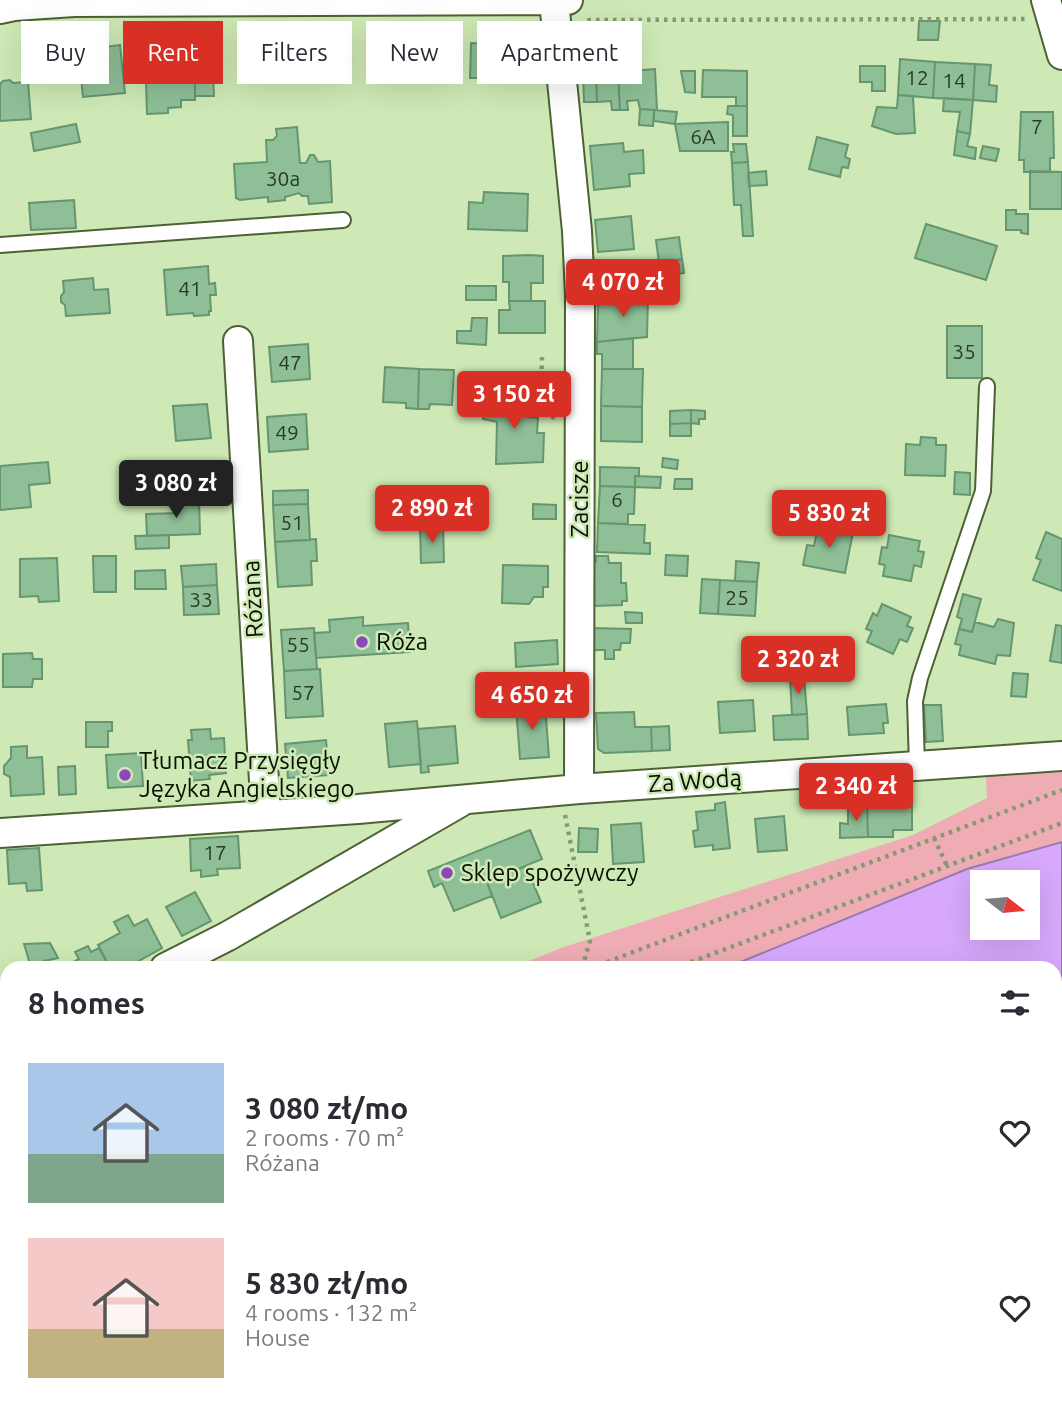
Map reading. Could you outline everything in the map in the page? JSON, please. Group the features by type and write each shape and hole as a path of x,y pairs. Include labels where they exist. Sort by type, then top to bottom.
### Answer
{"street":[{"path":"0,9 74,2 568,0"},
{"name":"Zacisze","path":"554,1 577,231 579,281 571,796"},
{"path":"1040,9 1062,55"},
{"name":"Różana","path":"238,341 265,815"},
{"name":"Za Wodą","path":"571,796 917,765 1062,755"},
{"path":"0,834 469,798 571,796"},
{"path":"179,961 228,936 469,798"}],"lane":[{"path":"0,245 343,220"},
{"path":"917,765 915,701 920,678 984,485 986,386"}],"path":[{"path":"588,21 1040,9"},
{"path":"541,357 540,413 565,421"},
{"path":"610,961 1062,790"},
{"path":"571,796 590,941 584,961"},
{"path":"694,961 1062,823"},
{"path":"934,838 947,866"}],"shaded area":[{"path":"1062,756 1062,842 967,869 743,961 529,961 564,947 913,835 987,798 989,761"},
{"path":"1062,842 1062,961 743,961 967,869"}],"building":[{"path":"919,21 940,21 938,40 918,40"},
{"path":"471,43 477,43 477,78 470,78"},
{"path":"120,45 125,93 83,97 82,84 109,84 109,46"},
{"path":"900,59 935,62 933,98 898,95"},
{"path":"935,62 975,64 973,100 933,98"},
{"path":"975,64 991,65 989,85 997,86 996,102 973,100"},
{"path":"860,66 885,66 885,91 872,91 872,82 860,82"},
{"path":"655,69 657,110 640,109 638,100 627,101 628,110 620,110 619,84 642,84 642,70"},
{"path":"703,70 747,71 747,106 736,106 736,97 702,97"},
{"path":"681,71 695,71 695,93 685,92"},
{"path":"3,81 28,84 31,119 0,121 0,84"},
{"path":"146,84 195,84 195,100 181,100 181,107 168,108 168,113 147,114"},
{"path":"195,84 213,84 214,96 195,96"},
{"path":"583,84 596,84 597,102 584,102"},
{"path":"596,84 619,84 620,110 612,110 611,101 597,102"},
{"path":"898,95 913,96 915,133 896,134 872,126 877,107 897,108"},
{"path":"944,98 973,100 970,134 957,131 960,112 943,111"},
{"path":"728,106 747,106 747,136 733,136 733,115 727,114"},
{"path":"640,109 654,110 653,126 639,125"},
{"path":"654,110 677,112 675,124 654,121"},
{"path":"1021,112 1053,112 1054,158 1050,158 1050,172 1024,172 1024,160 1019,160"},
{"path":"728,122 728,151 680,151 675,124"},
{"path":"76,124 80,142 34,151 31,133"},
{"path":"297,127 300,163 306,163 310,155 314,155 318,162 330,161 332,202 309,204 308,196 299,193 285,197 285,200 268,202 268,197 240,200 236,198 234,164 267,162 266,140 273,140 277,136 276,129"},
{"path":"957,131 970,134 967,146 976,148 975,159 954,155"},
{"path":"817,137 848,145 845,157 850,159 848,168 842,167 840,177 809,169"},
{"path":"623,143 624,152 643,150 644,173 629,174 630,186 594,190 590,146"},
{"path":"733,144 746,144 748,162 732,163"},
{"path":"983,146 999,149 996,161 980,158"},
{"path":"748,162 753,236 743,236 741,205 734,205 732,163"},
{"path":"766,171 767,185 749,186 748,173"},
{"path":"1030,171 1062,172 1062,209 1030,209"},
{"path":"484,192 528,194 527,231 468,229 469,202 483,203"},
{"path":"74,200 76,228 31,230 29,203"},
{"path":"1006,210 1016,210 1016,214 1028,214 1028,234 1021,233 1021,230 1006,230"},
{"path":"631,216 634,249 598,252 595,220"},
{"path":"926,224 997,246 986,280 915,258"},
{"path":"679,237 682,259 659,263 656,240"},
{"path":"503,256 543,256 543,283 531,283 531,301 509,301 509,282 503,282"},
{"path":"682,259 684,273 650,278 648,265"},
{"path":"208,266 209,284 215,283 216,295 210,295 209,315 167,315 164,270"},
{"path":"93,278 94,290 108,289 110,313 66,316 65,305 61,302 63,281"},
{"path":"466,286 496,286 496,300 466,300"},
{"path":"648,296 647,337 597,342 598,303"},
{"path":"509,301 545,301 545,333 499,333 499,310 510,310"},
{"path":"472,318 487,318 486,345 457,343 457,331 471,331"},
{"path":"947,326 982,326 982,378 947,378"},
{"path":"633,338 633,369 602,369 602,354 597,354 597,342"},
{"path":"308,344 310,379 272,382 269,347"},
{"path":"385,367 419,369 418,409 406,408 406,403 383,402"},
{"path":"419,369 454,370 452,405 430,404 429,409 418,409"},
{"path":"602,369 643,369 642,407 601,406"},
{"path":"544,382 554,383 553,398 543,397"},
{"path":"484,394 511,395 511,407 528,407 528,417 538,418 537,433 544,433 543,462 496,464 497,422 483,419"},
{"path":"207,404 211,438 176,441 173,406"},
{"path":"601,406 642,407 642,442 601,441"},
{"path":"691,410 691,423 670,424 670,411"},
{"path":"691,410 705,411 705,419 699,419 699,424 691,423"},
{"path":"306,414 308,449 269,452 267,417"},
{"path":"691,423 691,436 670,436 670,424"},
{"path":"921,437 936,438 936,445 946,445 945,476 905,475 906,444 920,445"},
{"path":"663,458 678,460 677,469 662,467"},
{"path":"48,462 50,483 29,485 31,507 0,510 0,466"},
{"path":"600,467 639,468 639,476 635,476 635,487 600,486"},
{"path":"955,472 970,473 970,495 954,494"},
{"path":"635,476 661,477 660,488 635,487"},
{"path":"675,479 692,479 692,489 674,489"},
{"path":"600,486 635,487 634,514 628,514 628,524 598,523"},
{"path":"308,490 308,504 273,505 273,491"},
{"path":"199,498 200,534 147,536 146,514 179,513 178,499"},
{"path":"308,504 310,540 275,542 273,505"},
{"path":"533,504 556,505 556,519 533,519"},
{"path":"598,523 645,525 644,543 650,543 650,554 597,552"},
{"path":"443,526 444,562 421,563 420,527"},
{"path":"818,526 853,532 845,573 803,565 807,545 814,546"},
{"path":"1046,532 1062,539 1062,591 1033,580 1041,560 1036,558"},
{"path":"169,535 169,548 136,549 135,536"},
{"path":"889,535 920,541 918,551 924,552 921,567 914,565 911,581 883,576 885,565 879,564 882,547 887,548"},
{"path":"316,539 317,561 311,561 312,585 278,587 275,542"},
{"path":"666,555 688,556 687,576 665,575"},
{"path":"93,556 116,556 116,592 94,592"},
{"path":"596,556 608,556 609,563 621,563 621,583 626,583 627,601 622,601 622,605 594,606"},
{"path":"57,558 59,601 39,602 38,596 20,597 20,559"},
{"path":"736,561 759,563 757,582 735,581"},
{"path":"216,564 217,585 183,587 181,566"},
{"path":"503,565 548,566 548,587 543,587 543,597 534,597 529,604 502,603"},
{"path":"165,570 166,589 135,589 135,571"},
{"path":"702,579 720,580 718,614 700,613"},
{"path":"720,580 757,582 755,616 718,614"},
{"path":"217,585 219,614 184,615 183,587"},
{"path":"963,594 981,599 972,632 959,629 962,619 957,617"},
{"path":"882,604 911,617 907,626 913,628 907,642 900,639 893,654 867,642 872,631 866,629 873,613 877,616"},
{"path":"625,612 642,613 642,623 626,623"},
{"name":"Róża","path":"363,617 363,626 408,623 410,652 316,658 314,633 330,632 329,620"},
{"path":"998,619 1014,623 1010,656 997,655 995,664 959,655 961,645 955,644 959,629 972,632 975,622 994,627"},
{"path":"1056,625 1062,626 1062,663 1050,661"},
{"path":"314,628 317,669 284,671 281,630"},
{"path":"593,628 631,629 630,643 621,643 620,650 614,650 614,659 605,659 605,650 593,650"},
{"path":"557,640 558,664 516,667 515,643"},
{"path":"32,653 33,659 42,659 42,679 33,679 32,687 3,687 3,654"},
{"path":"320,669 323,716 286,718 284,671"},
{"path":"1013,673 1028,674 1026,697 1011,696"},
{"path":"790,677 804,677 807,714 792,715"},
{"path":"753,700 755,731 720,733 718,702"},
{"path":"886,704 888,723 883,723 884,733 849,735 847,707"},
{"path":"545,705 549,757 520,759 516,707"},
{"path":"924,705 941,705 943,741 926,742"},
{"path":"634,712 635,727 651,727 652,751 604,753 598,749 596,713"},
{"path":"807,714 808,739 774,740 773,716"},
{"path":"417,721 421,764 389,767 385,724"},
{"path":"86,722 112,722 112,731 108,731 108,747 86,747"},
{"path":"455,726 458,763 428,766 429,772 421,773 418,729"},
{"path":"669,726 670,750 652,751 651,727"},
{"path":"210,729 211,739 224,738 226,773 209,775 210,779 191,781 188,740 192,740 191,730"},
{"path":"326,740 329,775 288,778 285,744"},
{"path":"27,746 27,758 42,757 44,794 11,796 10,777 4,774 4,766 11,758 11,747"},
{"path":"141,753 143,786 108,788 106,755"},
{"path":"75,766 76,794 59,795 58,767"},
{"path":"725,802 730,848 713,850 713,845 695,847 693,831 698,830 696,812 715,810 715,804"},
{"path":"912,804 912,830 893,830 893,837 868,837 867,805"},
{"path":"848,805 867,805 868,837 840,838 840,823 848,824"},
{"path":"784,816 787,850 758,852 755,819"},
{"path":"641,823 644,862 613,864 611,825"},
{"path":"579,828 598,829 597,852 578,852"},
{"path":"530,830 542,859 487,882 492,896 454,911 442,883 434,887 428,871"},
{"path":"238,836 240,868 217,869 218,875 201,877 201,870 191,871 190,839"},
{"path":"39,848 42,890 27,891 26,883 9,884 7,850"},
{"path":"526,866 541,902 501,918 487,882"},
{"path":"195,892 211,921 182,936 166,907"},
{"path":"128,915 134,926 147,919 162,948 139,961 106,961 98,945 120,933 114,922"},
{"path":"50,943 58,958 29,961 24,944"},
{"path":"88,946 91,952 99,948 106,961 75,961 79,959 75,952"}],"place":[{"name":"Róża","path":"362,642"},
{"name":"Tłumacz Przysięgły Języka Angielskiego","path":"125,775"},
{"name":"Sklep spożywczy","path":"447,873"}]}
